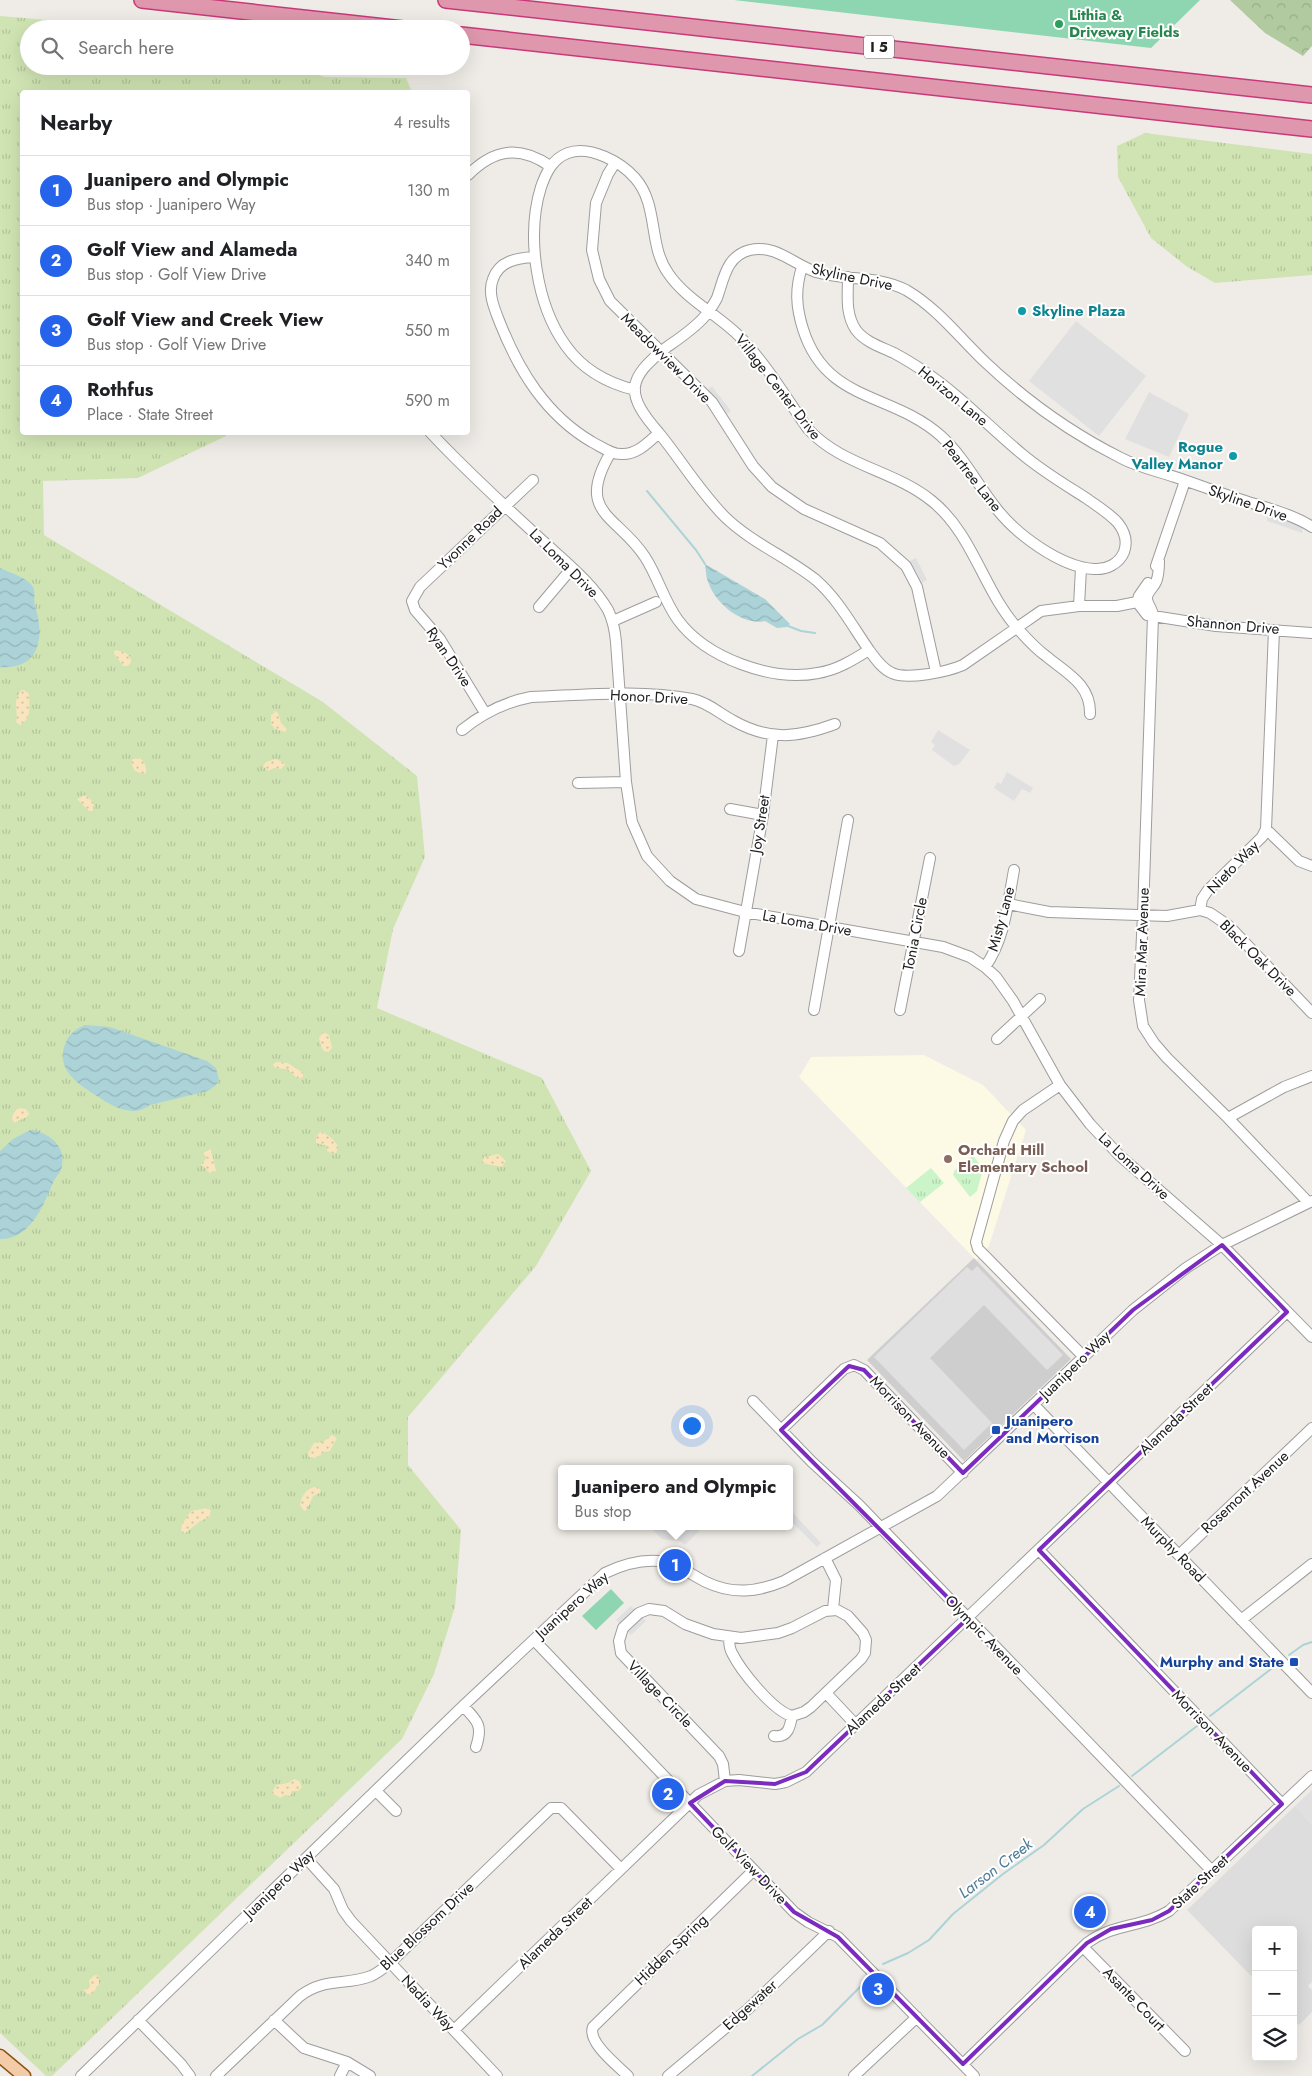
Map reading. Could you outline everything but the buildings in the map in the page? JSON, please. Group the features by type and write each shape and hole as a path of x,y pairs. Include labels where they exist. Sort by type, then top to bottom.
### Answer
{"highway":[{"path":"142,0 322,20"},
{"name":"I 5","path":"446,0 1312,95"},
{"name":"I 5","path":"470,36 1312,129"}],"main road":[{"path":"0,2056 24,2076"}],"street":[{"name":"Village Center Drive","path":"550,166 568,153 578,151 598,154 615,162 635,178 646,194 660,259 668,274 682,290 726,324 752,350 808,429 818,440 845,458 913,487 944,512 962,533 996,600 1017,628 1037,649 1082,686 1089,699 1090,714"},
{"path":"470,173 495,154 529,154 550,166 540,192 535,214 534,257 551,319 566,346 592,372 609,382 635,390 639,408 725,516 756,543 817,581 830,594 869,650 892,673 907,675 936,672 962,665 1041,611 1079,606 1118,606 1137,602 1147,615 1153,616"},
{"name":"Meadowview Drive","path":"615,162 596,203 592,250 595,268 604,290 617,310 662,351 712,402 753,466 772,487 804,509 880,543 906,566 917,587 936,672"},
{"name":"Skyline Drive","path":"635,390 642,369 662,351 698,324 709,311 717,299 726,269 732,260 742,253 757,249 774,251 802,267 833,276 891,283 917,297 933,309 1010,385 1054,418 1120,458 1268,509 1312,527"},
{"path":"534,257 509,261 496,272 490,288 496,312 511,351 530,384 572,429 611,452 622,454 639,450 659,433"},
{"name":"Peartree Lane","path":"802,267 797,287 798,315 807,343 820,364 857,392 905,411 927,425 960,456 1006,520 1044,550 1081,568 1099,569 1110,566 1122,555 1126,544 1124,532 1116,521 1090,501"},
{"name":"Horizon Lane","path":"848,277 849,314 853,325 860,335 910,363 940,383 1022,454 1090,501"},
{"name":"La Loma Drive","path":"433,435 504,505 572,568 594,591 608,610 612,621 621,694 629,805 637,834 647,856 661,872 678,888 696,899 745,912 943,947 958,952 985,966 1004,988 1060,1085 1090,1124 1119,1155 1222,1245 1312,1338"},
{"path":"611,452 602,467 598,481 599,504 605,515 642,553 656,574 669,605 678,620 696,640 722,655 760,670 801,675 827,671 848,663 869,650"},
{"name":"Yvonne Road","path":"412,601 420,587 504,505 533,480"},
{"name":"Mira Mar Avenue","path":"1137,602 1159,562 1185,481"},
{"name":"Mira Mar Avenue","path":"1159,562 1157,581 1147,597 1153,610 1153,616 1139,1000 1143,1026 1167,1058 1310,1202"},
{"path":"539,607 572,568"},
{"path":"1079,606 1081,568"},
{"name":"Ryan Drive","path":"412,601 415,610 440,639 485,713"},
{"path":"612,621 656,602"},
{"name":"Shannon Drive","path":"1153,616 1216,626 1312,633"},
{"name":"Nieto Way","path":"1008,904 1049,912 1177,915 1200,910 1202,899 1208,890 1262,837 1266,829 1274,630"},
{"name":"Honor Drive","path":"462,730 485,713 507,703 531,697 621,694 667,695 694,699 752,730 773,735 806,734 835,724"},
{"name":"Joy Street","path":"739,951 763,815 773,735"},
{"path":"578,783 626,782"},
{"path":"730,810 763,815"},
{"path":"814,1010 848,820"},
{"path":"1266,829 1299,861 1312,866"},
{"name":"Tonia Circle","path":"900,1010 930,858"},
{"name":"Misty Lane","path":"985,966 991,958 1001,933 1014,870"},
{"name":"Black Oak Drive","path":"1200,910 1210,913 1229,926 1312,1013"},
{"path":"997,1039 1040,999"},
{"path":"1228,1118 1284,1087 1312,1076"},
{"path":"1060,1085 1023,1110 1013,1121 1004,1141 976,1242 978,1249 1084,1357"},
{"name":"Juanipero Way","path":"81,2076 592,1583 605,1573 620,1566 648,1561 665,1562 718,1587 744,1591 770,1587 937,1496 1158,1289 1222,1245 1310,1202"},
{"name":"Alameda Street","path":"454,2030 690,1803 708,1788 726,1781 739,1780 775,1784 797,1777 812,1767 1288,1312"},
{"name":"Morrison Avenue","path":"781,1430 844,1369 854,1365 864,1370 963,1473"},
{"name":"Olympic Avenue","path":"753,1401 881,1528 1212,1871"},
{"name":"Murphy Road","path":"1034,1405 1312,1693"},
{"name":"Rosemont Avenue","path":"1179,1555 1312,1428"},
{"name":"Morrison Avenue","path":"1039,1550 1282,1804"},
{"path":"729,1637 731,1651 748,1675 777,1707 792,1716 804,1712 861,1659 866,1646 866,1640 859,1628 842,1612 833,1609 836,1580 825,1558"},
{"path":"1241,1620 1312,1564"},
{"name":"Village Circle","path":"726,1781 723,1764 718,1756 625,1658 618,1647 618,1641 623,1628 639,1613 657,1609 697,1629 729,1637 753,1638 778,1633 833,1609"},
{"name":"Golf View Drive","path":"534,1640 800,1918 828,1931 844,1942 974,2076"},
{"path":"826,1693 856,1724"},
{"path":"464,1706 480,1727 476,1747"},
{"path":"774,1736 782,1736 787,1732 792,1716"},
{"name":"State Street","path":"963,2064 1084,1947 1102,1933 1152,1920 1169,1911 1312,1776"},
{"path":"376,1791 396,1811"},
{"name":"Blue Blossom Drive","path":"216,2076 309,1989 324,1984 364,1978 373,1975 390,1963 551,1808 561,1808 621,1869"},
{"name":"Nadia Way","path":"306,1858 334,1889 346,1916 497,2076"},
{"name":"Hidden Spring","path":"628,2076 596,2043 591,2031 597,2021 754,1870"},
{"name":"Edgewater","path":"668,2076 748,2008 828,1931"},
{"name":"Asante Court","path":"1084,1947 1185,2051"},
{"path":"854,2076 917,2017"},
{"path":"138,2020 181,2064 190,2076"},
{"path":"274,2020 290,2037 304,2048 347,2062 370,2076"},
{"path":"340,2076 347,2062"}],"highlighted area":[{"path":"1222,1245 1287,1312 1039,1550 1282,1804 1169,1911 1152,1920 1111,1929 1087,1943 963,2064 838,1937 794,1912 690,1803 725,1781 775,1784 806,1772 968,1618 781,1430 849,1366 864,1370 963,1473 1133,1310"}],"shaded area":[{"path":"1076,321 1146,376 1099,436 1029,381"},
{"path":"712,386 731,411 726,415 707,390"},
{"path":"1149,392 1189,414 1169,457 1125,439"},
{"path":"1267,513 1303,527 1302,533 1267,521"},
{"path":"916,558 927,580 922,583 910,561"},
{"path":"938,730 970,750 959,764 954,766 932,750 935,745 931,742"},
{"path":"1007,772 1033,788 1030,793 1022,789 1014,801 994,788 997,782 1001,784"},
{"name":"Orchard Hill Elementary School","path":"924,1055 983,1085 1026,1130 989,1246 976,1260 799,1077 811,1057"},
{"path":"974,1258 1071,1359 964,1461 867,1360"},
{"path":"977,1266 1063,1355 1047,1370 984,1305 930,1358 992,1423 964,1450 874,1357 967,1267 972,1271"},
{"path":"793,1513 821,1543 817,1547 793,1523"},
{"path":"653,1530 699,1531 685,1545 680,1541 662,1539"},
{"path":"631,1606 646,1621 631,1635 616,1620"},
{"path":"1312,1790 1312,1824 1295,1806"},
{"path":"1295,1806 1312,1824 1312,1982 1308,1986 1312,1990 1312,2012 1299,2025 1297,2023 1297,1926 1252,1926 1252,1977 1187,1910"}],"green space":[{"name":"Lithia & Driveway Fields","path":"734,0 1200,0 1151,48"},
{"path":"1230,0 1312,0 1312,46 1303,56 1265,33"},
{"path":"0,16 48,20 20,20 20,75 320,75 324,77 406,78 411,90 20,90 20,435 226,435 138,478 43,481 44,535 323,702 417,776 425,857 393,929 377,1008 542,1078 591,1171 536,1266 408,1417 408,1465 461,1530 455,1607 434,1674 402,1739 52,2076 46,2076 0,2033"},
{"path":"1145,133 1312,154 1312,275 1215,283 1186,266 1151,238 1118,177 1117,146"},
{"path":"973,1155 983,1169 977,1191 970,1197 953,1175 955,1170"},
{"path":"931,1168 944,1183 920,1202 906,1188"},
{"path":"611,1589 624,1603 596,1630 582,1616"}],"sand":[{"path":"116,650 126,653 130,657 131,662 128,666 123,666 113,652"},
{"path":"21,690 29,694 29,708 28,716 20,725 16,722 16,700"},
{"path":"275,711 278,713 281,723 287,729 285,732 275,729 271,724 271,715"},
{"path":"139,758 145,764 146,773 143,774 135,771 131,763 133,759"},
{"path":"276,759 285,765 281,769 274,768 268,771 263,766 266,762"},
{"path":"85,795 94,803 93,811 89,811 77,799"},
{"path":"323,1032 329,1035 332,1048 328,1052 324,1051 319,1038"},
{"path":"277,1062 288,1063 303,1073 303,1077 298,1079 287,1069 275,1068 273,1064"},
{"path":"18,1108 26,1109 29,1114 27,1118 14,1123 12,1119 13,1114"},
{"path":"320,1132 334,1140 338,1148 336,1153 327,1151 327,1146 316,1143 316,1137"},
{"path":"211,1149 216,1171 210,1173 201,1164 207,1158 203,1153"},
{"path":"498,1154 506,1161 502,1167 482,1163 484,1157"},
{"path":"332,1435 337,1438 330,1451 324,1452 316,1458 309,1457 308,1453 314,1443 323,1442"},
{"path":"314,1487 319,1488 321,1492 313,1496 307,1510 304,1511 300,1505 301,1499 306,1491"},
{"path":"207,1508 211,1511 209,1517 184,1534 181,1531 182,1524 191,1511"},
{"path":"294,1779 299,1781 302,1787 298,1791 293,1791 290,1796 285,1795 280,1798 272,1793 276,1785 288,1783"},
{"path":"95,1975 99,1976 99,1984 93,1993 87,1994 84,1990 90,1987 89,1980"}],"water":[{"path":"705,564 765,599 790,624 787,627 777,628 765,621 748,620 731,612 713,592 707,579"},
{"path":"0,568 23,578 33,587 34,604 38,618 39,640 36,649 24,663 13,667 0,667"},
{"path":"85,1025 110,1027 207,1061 216,1068 219,1080 208,1091 150,1105 144,1109 132,1111 118,1108 82,1086 70,1075 66,1068 63,1052 66,1042 69,1036"},
{"path":"30,1130 44,1134 55,1141 59,1146 63,1159 61,1168 34,1220 20,1234 0,1239 0,1151 13,1139"}],"waterway":[{"path":"647,491 696,550 705,564"},
{"path":"788,626 801,631 815,633"},
{"name":"Larson Creek","path":"1289,1655 1303,1645 1312,1642"},
{"name":"Larson Creek","path":"1210,1716 1275,1666"},
{"name":"Larson Creek","path":"1132,1776 1197,1726"},
{"name":"Larson Creek","path":"883,1964 908,1953 929,1940 953,1914 1003,1874 1044,1845 1083,1809 1119,1786"},
{"name":"Larson Creek","path":"752,2076 798,2039 822,2025 867,1980"}],"place":[{"name":"Lithia & Driveway Fields","path":"1059,24"},
{"name":"Skyline Plaza","path":"1022,311"},
{"name":"Rogue Valley Manor","path":"1233,456"},
{"name":"Orchard Hill Elementary School","path":"948,1159"},
{"name":"Juanipero and Morrison","path":"996,1430"},
{"name":"Juanipero and Olympic","path":"675,1565"},
{"name":"Murphy and State","path":"1294,1662"},
{"name":"Golf View and Alameda","path":"668,1794"},
{"name":"Rothfus","path":"1090,1912"},
{"name":"Golf View and Creek View","path":"878,1989"}]}
